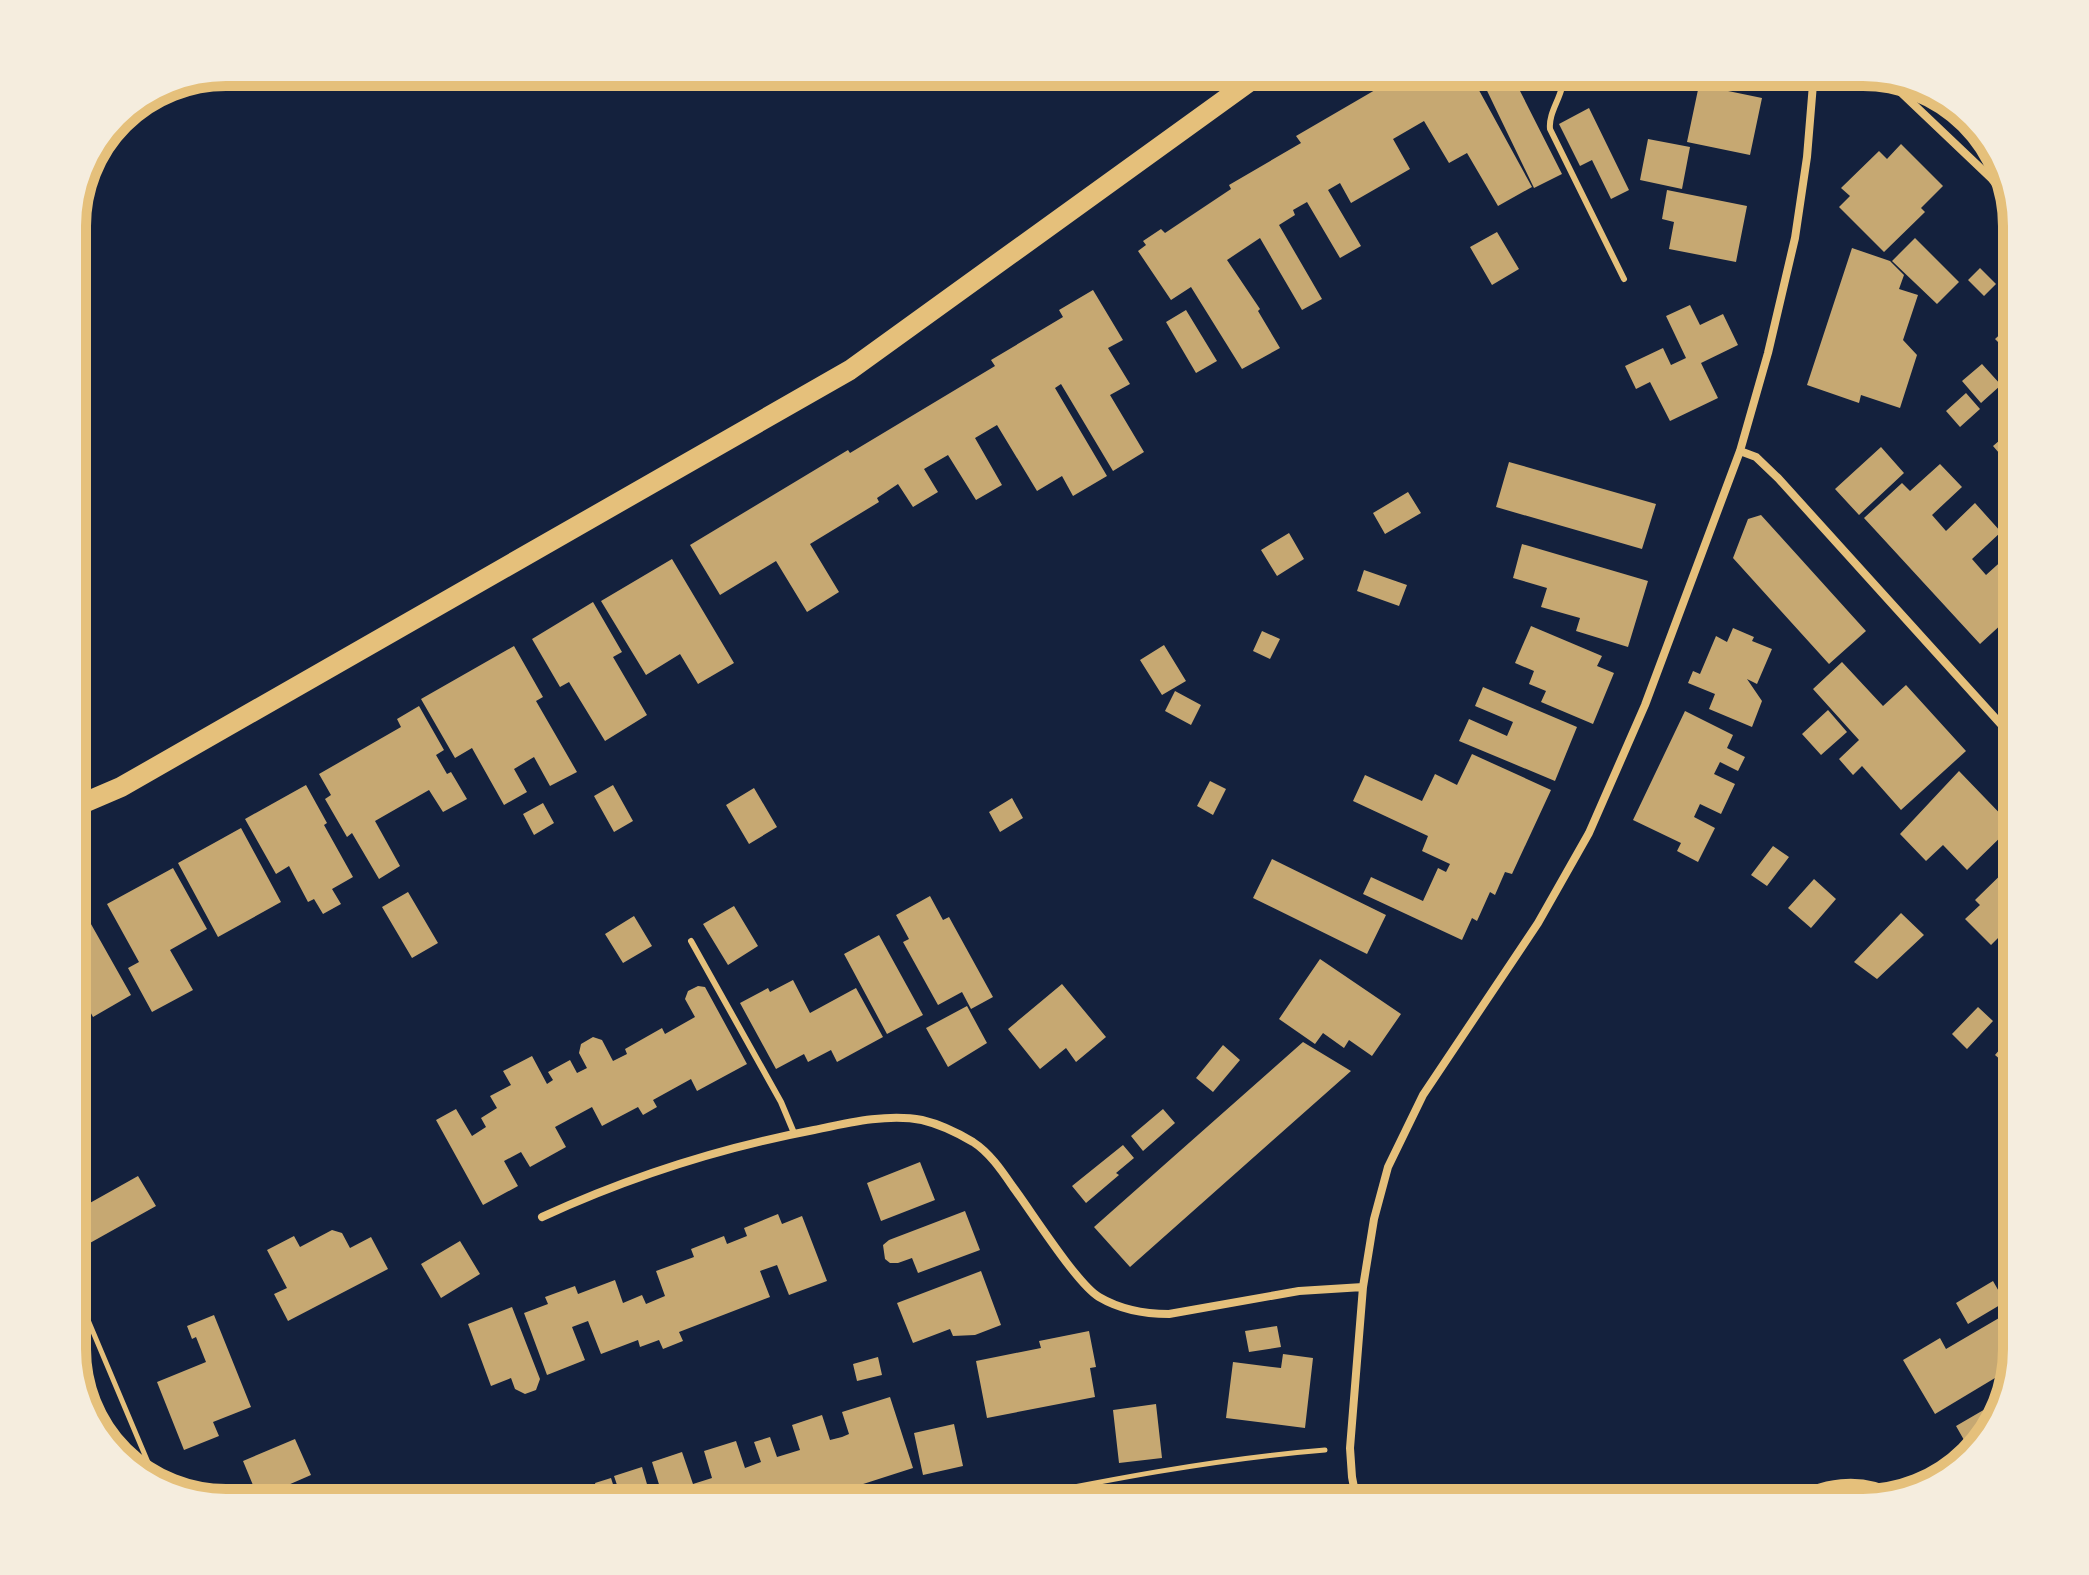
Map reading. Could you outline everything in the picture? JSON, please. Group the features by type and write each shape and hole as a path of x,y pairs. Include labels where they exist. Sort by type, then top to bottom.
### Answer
{"main road":[{"path":"86,802 121,787 850,370 1244,86"}],"street":[{"path":"1354,1489 1350,1448 1363,1287 1374,1219 1388,1167 1423,1095 1538,923 1589,833 1645,705 1740,451 1768,353 1795,238 1807,157 1813,86"},
{"path":"1900,91 1996,184"},
{"path":"1740,451 1756,457 1778,478 2003,727"},
{"path":"542,1217 604,1189 726,1148 883,1119 921,1120 975,1143 996,1163 1073,1270 1097,1296 1125,1309 1147,1314 1169,1314 1299,1291 1363,1287"},
{"path":"1815,1489 1839,1483 1881,1488"}],"lane":[{"path":"1563,86 1550,129 1624,279"},
{"path":"691,941 781,1102 794,1133"}],"path":[{"path":"86,1316 149,1466"},
{"path":"1063,1489 1276,1454 1350,1448"}],"building":[{"path":"1382,86 1477,86 1532,187 1498,206 1467,153 1449,163 1424,121 1393,139 1410,169 1351,203 1340,183 1328,190 1361,246 1340,258 1307,202 1293,210 1295,215 1279,225 1322,299 1302,310 1260,238 1227,260 1260,309 1258,311 1280,348 1242,369 1191,287 1171,300 1138,251 1146,245 1143,241 1161,229 1165,233 1231,189 1229,185 1301,143 1296,136"},
{"path":"1485,86 1525,86 1519,89 1562,174 1534,188"},
{"path":"1699,86 1762,98 1750,155 1687,142"},
{"path":"1589,108 1629,190 1611,199 1592,160 1580,166 1559,124"},
{"path":"1648,139 1690,147 1682,189 1640,180"},
{"path":"1901,144 1943,186 1921,208 1925,212 1884,252 1839,207 1850,196 1841,188 1879,151 1887,159"},
{"path":"1667,190 1747,206 1736,262 1669,249 1674,222 1662,219"},
{"path":"1497,232 1519,269 1492,285 1470,247"},
{"path":"1915,238 1959,282 1937,304 1892,261"},
{"path":"1852,248 1890,261 1904,275 1899,289 1918,295 1903,340 1917,355 1900,408 1861,395 1859,403 1807,385"},
{"path":"1980,268 1996,284 1984,296 1968,280"},
{"path":"1093,290 1123,340 1108,348 1130,384 1110,395 1144,452 1113,471 1061,384 1055,388 1107,476 1073,496 1062,476 1037,491 997,425 975,438 1002,485 976,500 948,455 924,469 938,492 913,507 898,484 877,498 879,502 810,544 839,592 807,612 776,561 720,595 690,545 995,366 991,360 1063,317 1059,310"},
{"path":"1690,305 1700,325 1723,314 1738,345 1701,363 1718,398 1670,421 1650,382 1636,389 1625,366 1663,348 1671,365 1686,358 1666,316"},
{"path":"1186,310 1217,361 1196,373 1166,322"},
{"path":"2003,332 2003,347 1995,339"},
{"path":"1982,364 2001,385 1981,403 1962,381"},
{"path":"1966,393 1980,409 1960,427 1946,411"},
{"path":"2003,437 2003,458 1993,446"},
{"path":"1881,447 1904,473 1859,515 1835,489"},
{"path":"1509,462 1656,504 1642,549 1496,507"},
{"path":"1940,464 1962,487 1932,515 1946,531 1975,503 2001,532 1972,559 1986,575 2003,560 2003,623 1980,644 1864,518 1902,483 1910,491"},
{"path":"1408,492 1421,513 1385,534 1373,513"},
{"path":"1761,515 1866,631 1829,664 1733,558 1748,519"},
{"path":"1289,533 1304,559 1277,576 1261,550"},
{"path":"1522,544 1648,581 1628,647 1576,631 1580,618 1541,607 1547,588 1513,578"},
{"path":"672,559 734,663 698,684 680,654 646,675 601,601"},
{"path":"1364,570 1407,585 1399,606 1357,591"},
{"path":"593,602 622,652 613,657 647,715 605,741 569,682 560,687 532,639"},
{"path":"1531,626 1602,656 1597,666 1614,673 1593,724 1541,702 1546,691 1529,684 1534,671 1515,663"},
{"path":"1733,628 1754,637 1752,641 1772,649 1757,684 1747,679 1762,701 1752,727 1709,709 1715,694 1688,683 1693,671 1700,674 1716,636 1727,642"},
{"path":"1262,631 1280,639 1270,659 1253,651"},
{"path":"1164,645 1186,681 1162,695 1140,660"},
{"path":"514,646 543,697 536,701 577,772 550,786 534,757 514,769 527,792 504,805 472,748 455,758 421,699"},
{"path":"1842,662 1883,706 1906,685 1966,751 1901,810 1862,766 1853,775 1839,759 1859,740 1813,689"},
{"path":"1483,687 1577,727 1555,781 1459,741 1469,719 1507,736 1513,722 1475,706"},
{"path":"1175,691 1201,705 1191,725 1165,711"},
{"path":"419,706 444,750 436,755 447,774 451,772 467,799 443,812 429,790 375,821 400,866 379,879 352,833 347,837 325,799 331,795 319,774 401,727 397,719"},
{"path":"1828,710 1847,732 1821,755 1802,734"},
{"path":"1685,711 1733,735 1727,748 1745,757 1738,771 1720,762 1714,774 1735,784 1721,814 1700,804 1694,817 1715,828 1698,862 1677,851 1681,843 1633,820"},
{"path":"1472,754 1551,790 1512,874 1505,872 1495,895 1490,892 1477,921 1472,918 1462,940 1363,894 1371,877 1423,901 1438,868 1446,872 1450,864 1422,851 1428,836 1353,801 1365,775 1422,801 1435,774 1457,785"},
{"path":"1959,771 2003,817 2003,835 1967,870 1943,845 1926,861 1900,834"},
{"path":"1210,781 1226,789 1213,815 1197,806"},
{"path":"306,785 353,877 332,889 341,904 323,914 314,899 308,902 289,866 276,874 245,819"},
{"path":"613,785 633,821 614,832 594,796"},
{"path":"754,788 777,827 749,844 726,805"},
{"path":"1012,798 1023,818 1000,832 989,812"},
{"path":"543,803 554,823 534,835 523,814"},
{"path":"241,828 281,902 218,937 178,863"},
{"path":"1773,846 1789,857 1767,886 1751,875"},
{"path":"1272,859 1386,915 1367,954 1253,898"},
{"path":"173,868 207,929 170,950 193,990 152,1012 128,968 139,962 107,904"},
{"path":"2003,873 2003,933 1991,945 1965,919 1980,905 1975,900"},
{"path":"1814,879 1836,899 1811,928 1788,908"},
{"path":"408,892 438,943 412,958 382,907"},
{"path":"930,896 943,920 949,917 993,997 971,1009 962,992 938,1005 903,942 909,939 896,915"},
{"path":"734,906 758,946 728,965 703,924"},
{"path":"1901,913 1924,935 1877,979 1854,962"},
{"path":"634,916 652,946 623,963 605,934"},
{"path":"87,917 131,995 93,1017 86,1004"},
{"path":"879,935 923,1015 887,1034 844,954"},
{"path":"1320,959 1401,1014 1372,1056 1349,1040 1344,1048 1323,1033 1315,1044 1279,1019"},
{"path":"793,980 810,1013 856,988 883,1037 837,1062 831,1050 808,1062 804,1054 776,1069 740,1003 768,988 770,992"},
{"path":"1062,984 1106,1037 1076,1062 1066,1048 1040,1069 1008,1029"},
{"path":"698,986 705,987 747,1064 697,1091 691,1079 653,1100 657,1107 643,1115 638,1107 602,1126 592,1107 555,1127 566,1147 530,1167 521,1152 504,1161 518,1186 483,1205 436,1120 456,1109 472,1136 486,1127 481,1118 497,1108 490,1096 511,1085 503,1071 532,1056 547,1084 553,1080 548,1072 570,1060 577,1073 587,1068 579,1053 581,1044 593,1037 602,1040 613,1061 627,1054 625,1049 662,1028 665,1034 695,1017 685,999 688,991"},
{"path":"967,1006 987,1043 948,1067 926,1028"},
{"path":"1978,1007 1993,1021 1967,1049 1952,1034"},
{"path":"1303,1042 1351,1071 1130,1267 1094,1227"},
{"path":"1223,1045 1240,1060 1213,1092 1196,1078"},
{"path":"2003,1046 2003,1062 1995,1055"},
{"path":"1163,1109 1175,1123 1143,1151 1131,1136"},
{"path":"1123,1145 1134,1158 1086,1203 1072,1186"},
{"path":"920,1162 935,1200 881,1221 867,1183"},
{"path":"138,1176 156,1206 86,1245 86,1205"},
{"path":"965,1211 980,1250 918,1273 912,1258 898,1263 885,1259 883,1245 889,1240"},
{"path":"778,1214 782,1224 802,1216 827,1281 789,1295 777,1265 760,1271 770,1297 679,1332 683,1341 663,1349 659,1340 640,1347 638,1340 601,1354 588,1321 572,1327 585,1360 547,1375 524,1313 548,1304 545,1297 575,1286 578,1294 615,1280 623,1303 642,1295 646,1304 665,1296 656,1271 694,1257 691,1249 724,1236 727,1244 747,1236 744,1228"},
{"path":"332,1230 342,1233 350,1248 371,1237 388,1269 288,1321 274,1294 287,1288 267,1250 294,1236 300,1247"},
{"path":"460,1241 480,1274 441,1298 421,1264"},
{"path":"981,1271 1001,1325 975,1335 953,1336 950,1329 913,1343 897,1303"},
{"path":"1993,1281 2003,1298 2003,1303 1968,1324 1956,1303"},
{"path":"512,1307 540,1379 536,1390 525,1394 515,1389 511,1378 491,1386 468,1324"},
{"path":"214,1315 251,1407 213,1422 219,1436 184,1450 157,1382 206,1362 196,1337 192,1339 187,1326"},
{"path":"2003,1316 2000,1375 1935,1414 1903,1360 1940,1338 1946,1349"},
{"path":"1277,1326 1281,1347 1249,1352 1245,1331"},
{"path":"1089,1331 1096,1367 1090,1368 1095,1397 987,1418 976,1361 1041,1348 1039,1341"},
{"path":"1283,1354 1313,1358 1305,1428 1226,1418 1233,1362 1281,1368"},
{"path":"878,1357 882,1375 857,1381 853,1364"},
{"path":"890,1397 913,1468 848,1489 660,1489 652,1462 682,1452 693,1484 712,1478 704,1451 736,1441 745,1468 761,1462 754,1442 770,1437 777,1457 800,1450 792,1425 822,1415 830,1440 849,1434 842,1412"},
{"path":"1156,1404 1162,1458 1119,1463 1113,1410"},
{"path":"1990,1406 1966,1443 1956,1426"},
{"path":"954,1424 963,1466 923,1475 914,1433"},
{"path":"295,1439 311,1475 288,1485 290,1489 255,1489 243,1461"},
{"path":"642,1467 648,1489 618,1489 614,1476"},
{"path":"611,1478 615,1489 597,1489 595,1483"}]}
